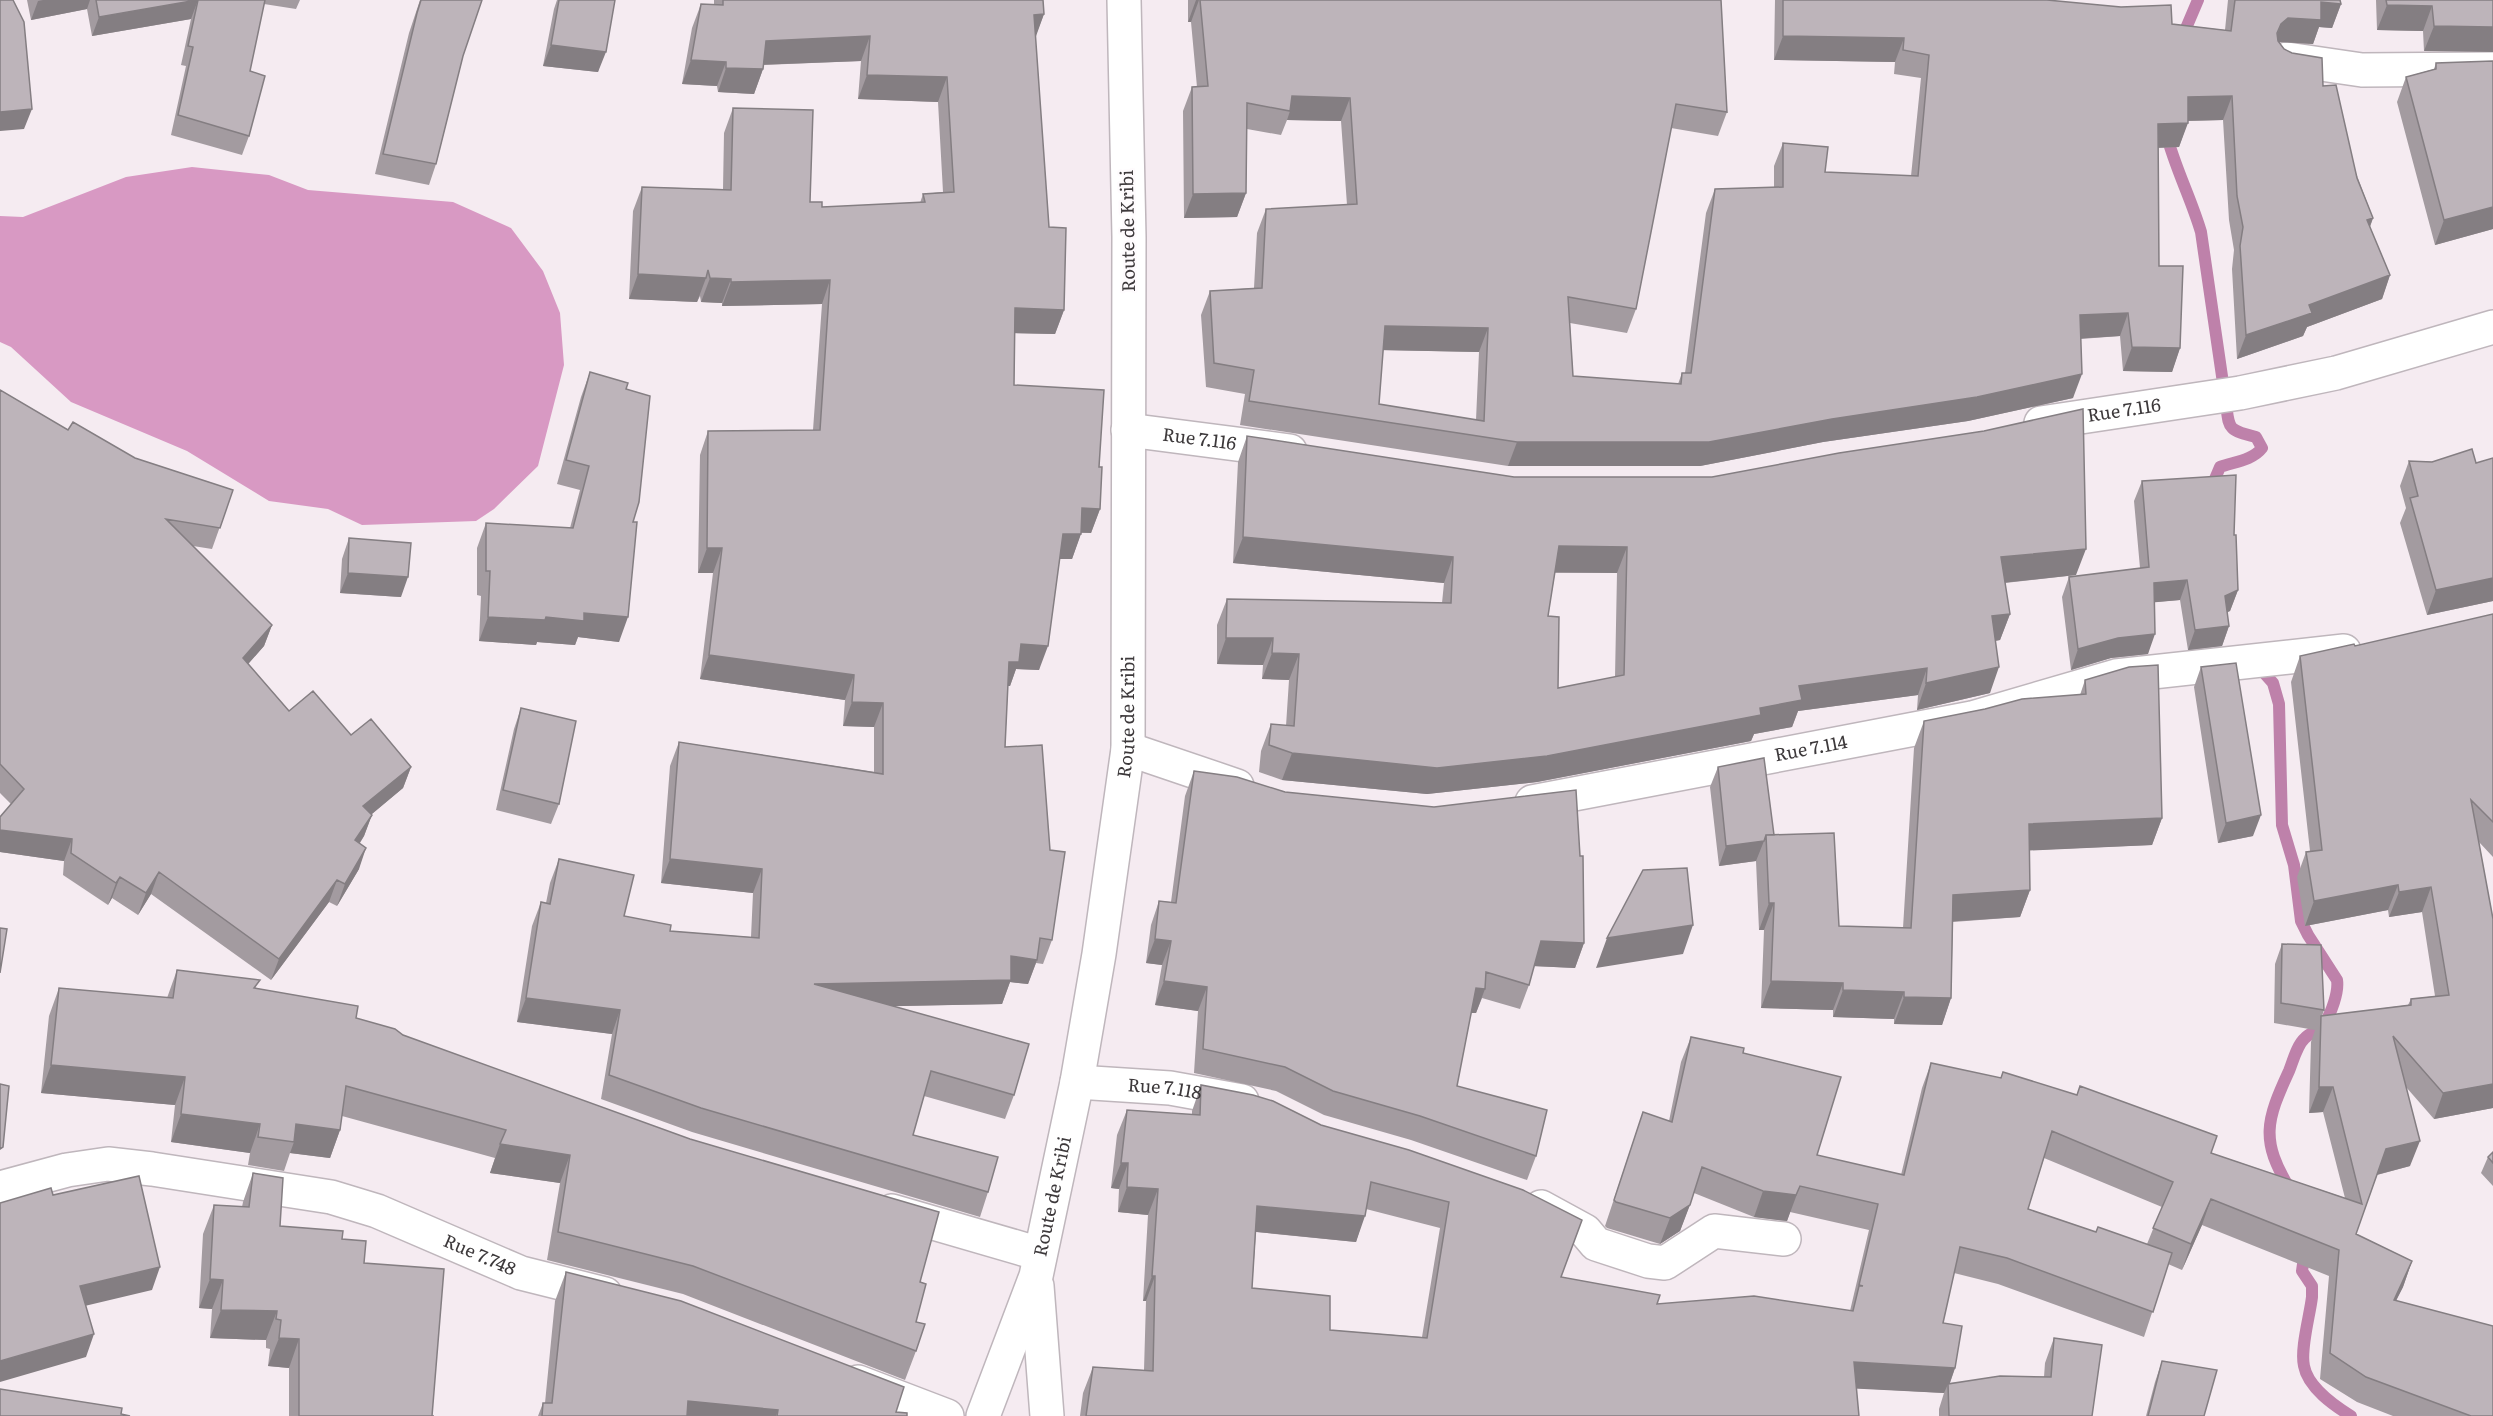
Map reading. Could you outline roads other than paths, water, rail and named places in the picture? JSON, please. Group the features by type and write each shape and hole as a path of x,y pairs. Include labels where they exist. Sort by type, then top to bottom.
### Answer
{"street":[{"name":"Route de Kribi","path":"983,1416 1038,1265 1077,1082 1099,954 1128,749 1130,237 1124,0"},
{"path":"2287,59 2362,69 2493,69"},
{"name":"Rue 7.116","path":"2010,429 2083,415 2240,393 2336,373 2493,327"},
{"name":"Rue 7.116","path":"1128,430 1319,455"},
{"name":"Rue 7.114","path":"1506,804 1640,782 1972,718 2116,676 2285,659 2370,647"},
{"path":"1128,749 1268,795"},
{"name":"Rue 7.118","path":"1077,1082 1170,1088 1248,1102 1271,1109"},
{"name":"Rue 7.748","path":"0,1188 67,1170 108,1164 331,1197 377,1211 521,1274 632,1301"},
{"path":"1511,1194 1585,1231 1596,1244 1648,1261 1665,1263 1714,1231 1784,1239"},
{"path":"866,1203 1038,1265 1047,1416"},
{"path":"825,1370 947,1416"}],"waterway":[{"path":"2181,40 2198,0"},
{"path":"2166,133 2201,232 2223,383"},
{"path":"2209,493 2220,467 2248,458 2262,448 2256,437 2238,432 2230,426 2225,397"},
{"path":"2257,665 2273,683 2279,704 2282,825 2294,865 2301,921 2337,980 2336,997 2327,1020 2302,1041 2271,1117 2270,1143 2280,1172 2290,1189"},
{"path":"2305,1250 2302,1271 2312,1286 2312,1297 2304,1341 2304,1366 2316,1389 2351,1416"}]}
